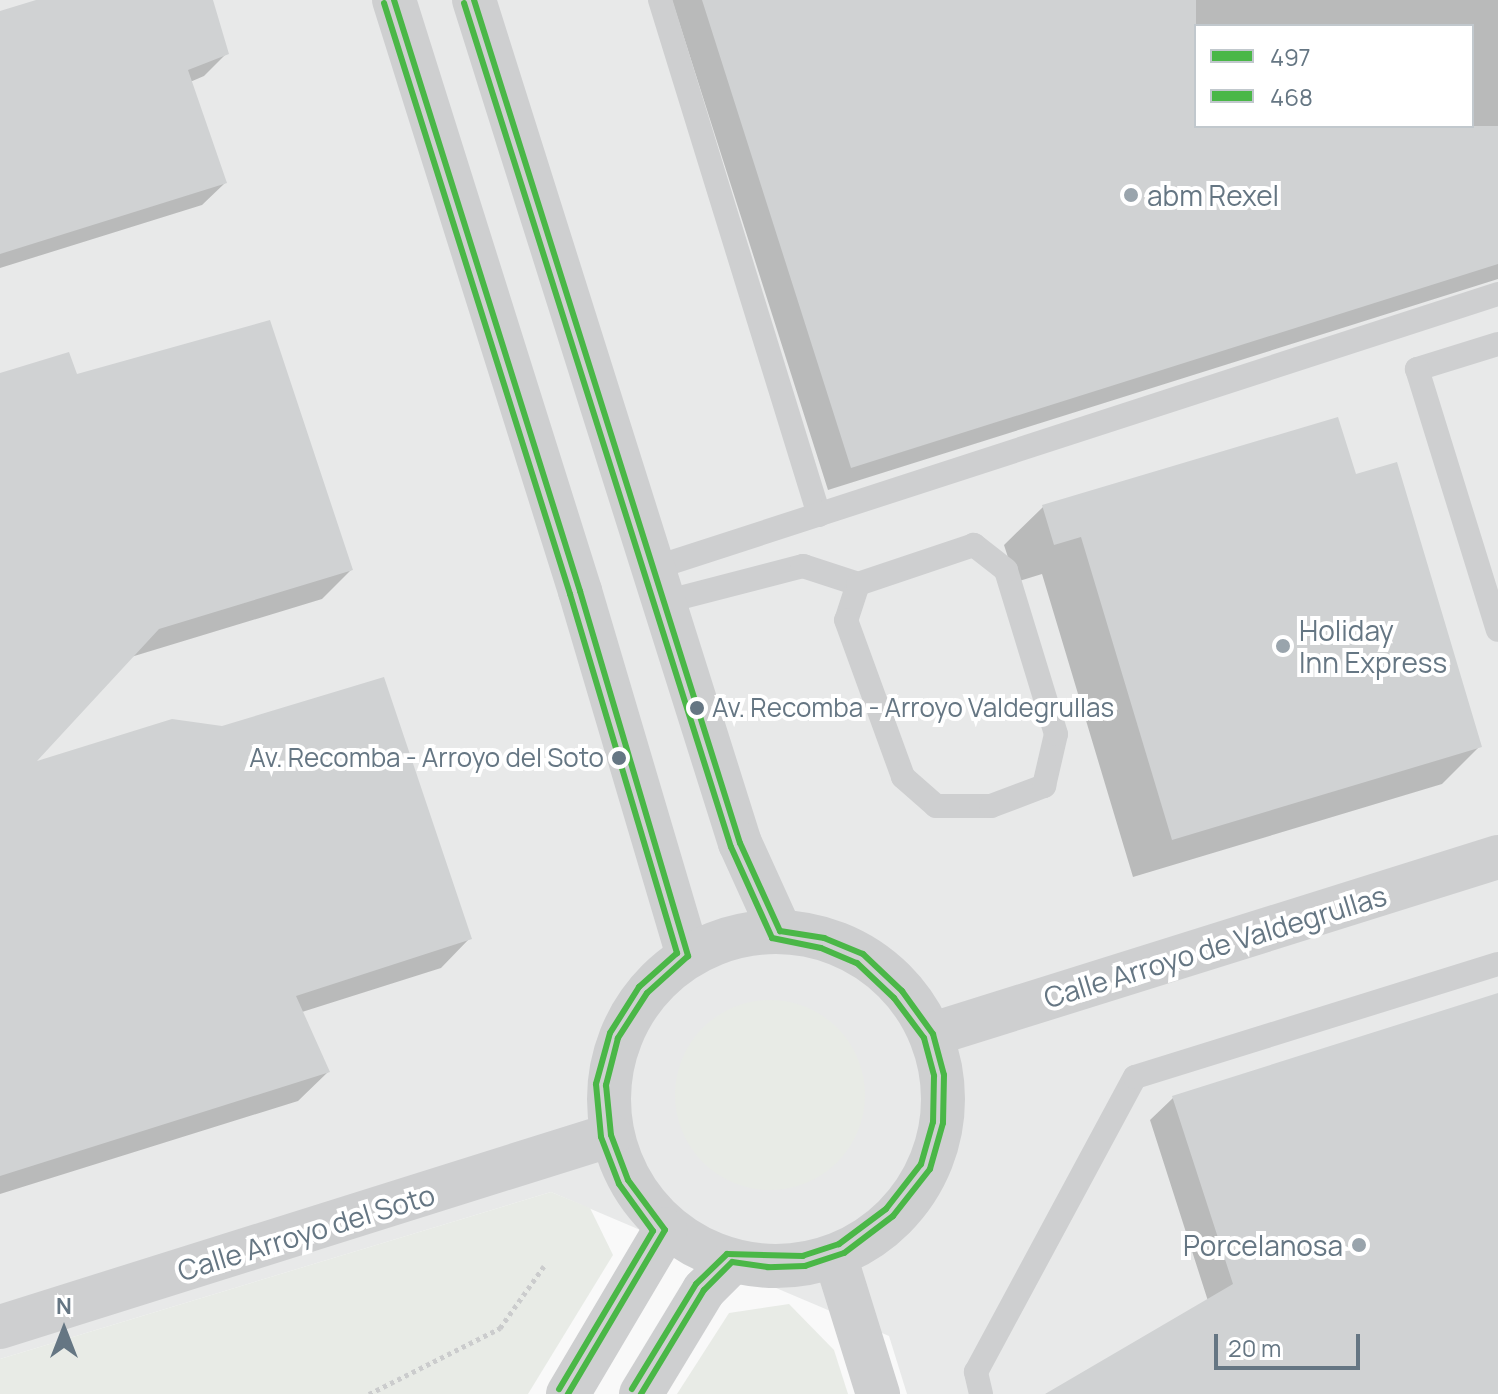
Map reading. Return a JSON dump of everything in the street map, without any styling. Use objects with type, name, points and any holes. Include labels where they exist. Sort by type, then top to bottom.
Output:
[{"type":"street","points":[[394,0],[599,652],[688,956]]},
{"type":"street","points":[[474,0],[740,843],[780,931]]},
{"type":"street","name":"Calle Arroyo de Valdegrullas","points":[[933,1034],[1498,857]]},
{"type":"street","points":[[780,931],[824,938],[863,954],[902,991],[933,1034],[944,1075],[943,1123],[930,1169],[893,1216],[835,1256],[805,1266],[768,1267],[732,1262],[665,1230],[628,1180],[611,1135],[606,1085],[618,1038],[647,993],[688,956],[722,940],[780,931]]},
{"type":"street","name":"Calle Arroyo del Soto","points":[[0,1327],[611,1135]]},
{"type":"street","points":[[568,1394],[665,1230]]},
{"type":"street","points":[[835,1256],[878,1394]]},
{"type":"street","points":[[641,1394],[704,1290],[732,1262]]},
{"type":"lane","points":[[660,0],[819,515]]},
{"type":"lane","points":[[659,585],[819,515],[1498,294]]},
{"type":"lane","points":[[1498,344],[1417,369],[1498,630]]},
{"type":"lane","points":[[659,585],[803,566],[858,584],[974,545],[1006,570],[1056,734],[1044,786],[991,806],[936,806],[903,777],[846,620],[858,584]]},
{"type":"lane","points":[[981,1394],[976,1372],[1135,1077],[1498,964]]},
{"type":"path","points":[[369,1394],[500,1328],[544,1266]]},
{"type":"shaded area","points":[[0,0],[1498,0],[1498,1394],[907,1394],[889,1336],[551,1192],[0,1359]]},
{"type":"shaded area","points":[[770,1000],[789,1001],[806,1007],[837,1028],[858,1059],[864,1076],[864,1114],[858,1131],[837,1162],[806,1183],[789,1189],[770,1190],[751,1189],[734,1183],[703,1162],[682,1131],[676,1114],[675,1095],[676,1076],[682,1059],[703,1028],[734,1007],[751,1001]]},
{"type":"shaded area","points":[[551,1192],[590,1208],[613,1255],[528,1394],[0,1394],[0,1359]]},
{"type":"shaded area","points":[[789,1304],[834,1350],[848,1394],[677,1394],[729,1313]]},
{"type":"building","points":[[36,0],[213,0],[229,54],[188,70],[227,183],[0,254],[0,11]]},
{"type":"building","name":"abm Rexel","points":[[702,0],[1196,0],[1194,128],[1498,126],[1498,264],[851,468]]},
{"type":"building","points":[[270,320],[353,570],[159,629],[37,761],[172,719],[222,726],[384,677],[472,939],[296,996],[330,1072],[0,1176],[0,373],[69,352],[77,374]]},
{"type":"building","name":"Holiday Inn Express","points":[[1338,417],[1356,474],[1397,462],[1482,747],[1172,840],[1081,537],[1054,545],[1042,505]]},
{"type":"building","name":"Porcelanosa","points":[[1498,993],[1498,1394],[1045,1394],[1233,1284],[1172,1096]]},
{"type":"transit line","name":"497","points":[[394,0],[580,591],[688,956],[647,993],[618,1038],[606,1085],[611,1135],[628,1180],[665,1230],[568,1394]]},
{"type":"transit line","name":"497","points":[[474,0],[740,843],[780,931],[824,938],[863,954],[902,991],[933,1034],[944,1075],[943,1123],[930,1169],[893,1216],[844,1253],[805,1266],[768,1267],[732,1262],[704,1290],[641,1394]]},
{"type":"transit line","name":"468","points":[[384,3],[570,594],[677,953],[639,987],[610,1033],[596,1084],[601,1137],[619,1184],[653,1231],[559,1389]]},
{"type":"transit line","name":"468","points":[[464,3],[731,847],[772,938],[821,948],[857,963],[894,998],[924,1038],[934,1076],[933,1122],[921,1164],[886,1209],[839,1244],[803,1256],[727,1254],[696,1284],[632,1389]]},
{"type":"place","name":"abm Rexel","points":[[1131,195]]},
{"type":"place","name":"Holiday Inn Express","points":[[1283,646]]},
{"type":"place","name":"Av. Recomba - Arroyo Valdegrullas","points":[[697,708]]},
{"type":"place","name":"Av. Recomba - Arroyo del Soto","points":[[619,758]]},
{"type":"place","name":"Porcelanosa","points":[[1359,1245]]}]
